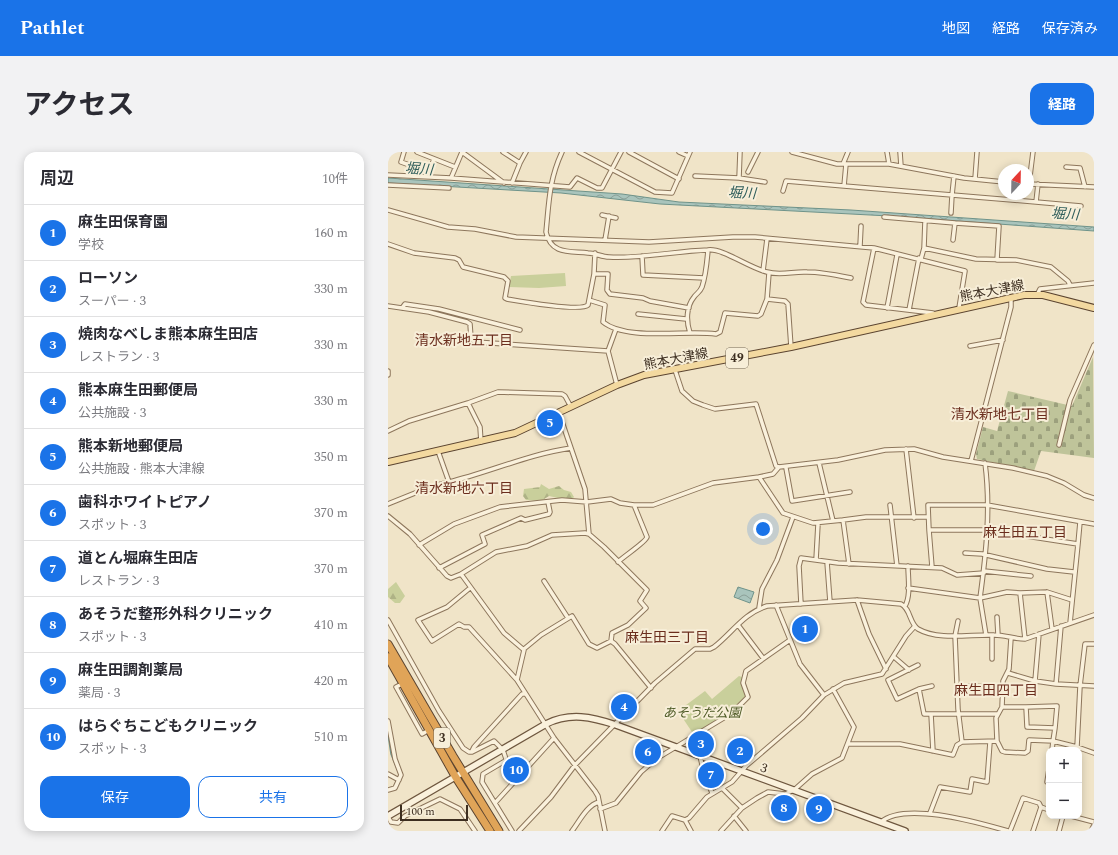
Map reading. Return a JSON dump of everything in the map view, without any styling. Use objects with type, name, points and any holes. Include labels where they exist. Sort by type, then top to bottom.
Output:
[{"type":"highway","name":"3","points":[[388,644],[499,831]]},
{"type":"highway","name":"3","points":[[388,657],[455,776],[490,831]]},
{"type":"main road","name":"熊本大津線","points":[[388,462],[481,442],[515,433],[559,414],[617,385],[644,375],[791,347],[960,308],[1011,298],[1037,295],[1094,308]]},
{"type":"street","points":[[404,152],[401,162],[429,172],[434,159]]},
{"type":"street","points":[[417,152],[455,167]]},
{"type":"street","points":[[451,178],[462,152],[504,183]]},
{"type":"street","points":[[503,152],[520,163]]},
{"type":"street","points":[[512,183],[526,152]]},
{"type":"street","points":[[562,152],[553,171],[550,186],[547,238],[554,247],[564,252],[595,253],[608,257],[642,256],[714,249],[753,268],[769,273],[789,274],[805,272],[850,278]]},
{"type":"street","points":[[579,152],[655,192],[672,193],[690,152]]},
{"type":"street","points":[[388,175],[570,187],[576,178],[597,188],[602,188],[621,152]]},
{"type":"street","points":[[629,152],[679,178]]},
{"type":"street","points":[[679,152],[688,156]]},
{"type":"street","points":[[739,178],[740,152]]},
{"type":"street","points":[[748,172],[758,152]]},
{"type":"street","points":[[794,152],[823,162],[845,164],[889,164],[954,176],[998,181]]},
{"type":"street","points":[[844,186],[845,164],[848,152]]},
{"type":"street","points":[[887,152],[889,164]]},
{"type":"street","points":[[900,152],[901,166]]},
{"type":"street","points":[[975,179],[977,152]]},
{"type":"street","points":[[1032,164],[1033,152]]},
{"type":"street","points":[[1066,167],[1080,168],[1085,187]]},
{"type":"street","points":[[695,176],[739,178],[765,182]]},
{"type":"street","points":[[951,213],[954,176]]},
{"type":"street","points":[[783,191],[786,182],[1081,206]]},
{"type":"street","points":[[1034,184],[1094,187]]},
{"type":"street","points":[[1036,202],[1038,184]]},
{"type":"street","points":[[388,185],[449,188]]},
{"type":"street","points":[[388,210],[448,227],[475,229],[509,236],[649,242],[733,236],[874,248],[965,271],[960,308]]},
{"type":"street","points":[[602,215],[616,218]]},
{"type":"street","points":[[605,240],[609,216]]},
{"type":"street","points":[[884,217],[999,226],[997,260]]},
{"type":"street","points":[[909,310],[920,259],[924,248],[925,221]]},
{"type":"street","points":[[953,240],[955,223]]},
{"type":"street","points":[[860,246],[861,226]]},
{"type":"street","points":[[763,271],[767,239]]},
{"type":"street","points":[[388,244],[414,253],[455,258],[459,260],[463,267],[506,278],[508,281],[505,298],[552,307],[583,308],[588,305],[594,274],[595,253]]},
{"type":"street","points":[[874,248],[863,302],[866,305],[936,314]]},
{"type":"street","points":[[924,248],[976,259],[1016,260],[1052,267],[1068,281],[1070,285]]},
{"type":"street","points":[[690,333],[686,318],[695,296],[702,288],[708,250]]},
{"type":"street","points":[[887,308],[897,255]]},
{"type":"street","points":[[642,256],[643,275],[704,278]]},
{"type":"street","points":[[589,300],[605,305],[603,322],[616,329],[652,333],[718,334],[725,313],[760,316],[767,299],[769,273]]},
{"type":"street","points":[[594,274],[608,274],[607,290],[610,294],[643,298],[650,301],[689,308]]},
{"type":"street","points":[[1037,295],[1040,289],[1094,283]]},
{"type":"street","points":[[971,461],[1003,340],[1011,307],[1011,298]]},
{"type":"street","points":[[767,299],[785,301],[788,304],[791,347]]},
{"type":"street","points":[[402,308],[405,304],[434,308],[520,330]]},
{"type":"street","points":[[388,306],[466,322],[470,324],[471,338],[475,342],[608,351]]},
{"type":"street","points":[[638,314],[686,318]]},
{"type":"street","points":[[616,329],[608,351],[612,373],[617,385]]},
{"type":"street","points":[[970,346],[1003,340]]},
{"type":"street","points":[[1059,445],[1070,399],[1094,345]]},
{"type":"street","points":[[675,370],[682,391],[693,401],[715,409],[756,404],[776,466],[779,467],[786,468],[819,463],[878,451],[906,449],[918,450],[943,458],[1013,468],[1047,476],[1064,483],[1084,495],[1094,498]]},
{"type":"street","points":[[388,431],[409,421],[468,403],[490,394],[505,391],[562,394],[565,396],[571,408]]},
{"type":"street","points":[[468,403],[480,427],[481,442]]},
{"type":"street","points":[[559,414],[585,489],[589,534]]},
{"type":"street","points":[[388,504],[430,487],[483,473],[539,454],[570,448]]},
{"type":"street","points":[[906,449],[914,518]]},
{"type":"street","points":[[438,451],[449,482]]},
{"type":"street","points":[[819,463],[833,521]]},
{"type":"street","points":[[985,464],[987,530],[986,555],[980,598],[986,635]]},
{"type":"street","points":[[419,545],[454,524],[500,507],[548,502],[587,502],[611,499],[620,503],[634,505],[653,505],[713,483],[773,474],[779,467]]},
{"type":"street","points":[[786,468],[792,501],[850,492]]},
{"type":"street","points":[[759,477],[778,508],[783,513],[806,522],[818,524],[866,517],[928,517]]},
{"type":"street","points":[[439,568],[485,544],[482,535],[495,528],[521,518],[525,520],[549,514],[548,502]]},
{"type":"street","points":[[618,562],[647,539],[634,505]]},
{"type":"street","points":[[890,505],[897,566]]},
{"type":"street","points":[[932,568],[928,505],[987,505],[1094,524]]},
{"type":"street","points":[[388,516],[410,534],[439,568],[451,578],[461,574],[496,552],[527,546],[552,535],[576,533],[589,534],[646,589],[646,592],[640,601],[640,604],[646,608],[628,625],[612,633],[611,641],[651,688]]},
{"type":"street","points":[[759,608],[762,589],[777,560],[793,517]]},
{"type":"street","points":[[844,520],[849,564]]},
{"type":"street","points":[[1070,623],[1080,522]]},
{"type":"street","points":[[816,560],[818,524]]},
{"type":"street","points":[[929,530],[987,530],[1078,544]]},
{"type":"street","points":[[965,553],[986,555],[1047,569],[1074,572]]},
{"type":"street","points":[[801,604],[800,559],[849,564],[942,568],[957,575],[984,572],[1031,576]]},
{"type":"street","points":[[827,562],[830,602]]},
{"type":"street","points":[[908,566],[908,588],[905,606],[915,626],[926,631],[956,636],[998,635],[1025,639],[1094,615]]},
{"type":"street","points":[[461,574],[504,633],[524,649]]},
{"type":"street","points":[[544,581],[568,618]]},
{"type":"street","points":[[470,588],[447,607],[418,620],[432,641],[459,624],[464,627],[469,627],[517,680],[524,694],[546,724],[554,738],[595,791],[599,802],[605,831]]},
{"type":"street","points":[[908,588],[980,598],[1010,592],[1047,592],[1072,600]]},
{"type":"street","points":[[1047,592],[1052,629]]},
{"type":"street","points":[[1020,593],[1025,639]]},
{"type":"street","points":[[857,600],[869,634],[886,669]]},
{"type":"street","points":[[519,831],[554,793],[575,765],[651,688],[692,651],[698,648],[707,650],[714,647],[751,612],[759,608],[776,605],[857,600],[905,606]]},
{"type":"street","points":[[776,605],[800,664],[824,694]]},
{"type":"street","points":[[517,680],[519,665],[524,654],[524,649],[534,640],[572,616],[591,646],[597,648],[611,641]]},
{"type":"street","points":[[997,617],[998,635]]},
{"type":"street","points":[[388,620],[439,711],[463,748],[468,752],[472,752],[494,741],[503,750],[506,759],[505,761],[483,774],[481,777],[482,782],[512,831]]},
{"type":"street","points":[[958,621],[956,636],[958,714],[962,742]]},
{"type":"street","points":[[738,625],[763,658]]},
{"type":"street","points":[[685,820],[693,815],[712,793],[732,782],[742,771],[802,718],[824,694],[852,680],[878,676],[886,669],[906,636],[915,626]]},
{"type":"street","points":[[1056,684],[1061,626]]},
{"type":"street","points":[[1035,681],[1039,634]]},
{"type":"street","points":[[992,635],[992,659]]},
{"type":"street","points":[[1011,638],[1008,673],[1002,687],[1002,707],[998,714],[996,723],[997,741],[1002,752],[1025,753],[1028,751],[1029,740],[1053,741],[1074,747]]},
{"type":"street","points":[[600,808],[616,803],[641,772],[656,759],[732,713],[748,697],[743,683],[745,674],[763,658],[790,640]]},
{"type":"street","points":[[1077,747],[1080,686],[1085,644],[1094,644]]},
{"type":"street","points":[[894,657],[909,670]]},
{"type":"street","points":[[918,666],[888,680],[897,699],[919,689],[932,686]]},
{"type":"street","points":[[1008,673],[1035,681],[1056,684],[1094,686]]},
{"type":"street","points":[[958,686],[1002,687]]},
{"type":"street","points":[[721,831],[742,808],[768,792],[785,794],[794,790],[812,774],[842,758],[854,727],[833,689]]},
{"type":"street","points":[[919,689],[924,714],[998,714]]},
{"type":"street","points":[[472,752],[474,747],[522,694],[524,694]]},
{"type":"street","points":[[1002,707],[1057,706],[1052,747]]},
{"type":"street","points":[[1026,707],[1027,727],[1055,728]]},
{"type":"street","points":[[931,714],[933,751]]},
{"type":"street","name":"3","points":[[388,817],[463,771],[503,750],[546,724],[564,717],[584,716],[616,725],[794,790],[881,822],[889,828],[906,831]]},
{"type":"street","points":[[388,721],[395,759],[401,772],[395,788],[388,790]]},
{"type":"street","points":[[495,803],[554,738]]},
{"type":"street","points":[[848,744],[900,744],[953,755],[957,745],[962,742],[997,741]]},
{"type":"street","points":[[930,813],[940,787],[970,792],[972,780],[987,782],[990,742]]},
{"type":"street","points":[[1082,749],[1094,752]]},
{"type":"street","points":[[700,756],[712,793]]},
{"type":"street","points":[[388,774],[399,780]]},
{"type":"street","points":[[722,788],[742,808]]},
{"type":"street","points":[[881,822],[890,816],[930,813],[1009,831],[1023,798],[1039,803],[1041,807],[1046,809]]},
{"type":"street","points":[[388,817],[391,822],[398,824],[405,816],[440,800],[460,809],[475,831]]},
{"type":"street","points":[[572,831],[590,807],[594,803],[599,802]]},
{"type":"street","points":[[1033,831],[1041,807]]},
{"type":"street","points":[[662,831],[672,816],[685,820],[691,831]]},
{"type":"street","points":[[734,816],[746,831]]},
{"type":"street","points":[[1059,831],[1063,819]]},
{"type":"street","points":[[1081,819],[1094,823],[1091,831]]},
{"type":"green space","points":[[565,273],[566,286],[539,288],[509,287],[511,276]]},
{"type":"green space","points":[[1093,357],[1094,458],[1041,451],[1034,471],[977,459],[976,454],[983,427],[997,431],[1008,391],[1072,406]]},
{"type":"green space","points":[[541,484],[549,489],[559,486],[564,490],[571,492],[574,497],[572,499],[549,496],[541,501],[526,500],[523,496],[524,489],[540,487]]},
{"type":"green space","points":[[396,582],[405,596],[400,603],[395,603],[388,597],[388,589]]},
{"type":"green space","name":"あそうだ公園","points":[[739,676],[742,677],[742,685],[746,696],[729,712],[713,724],[706,728],[692,732],[684,720],[682,708],[705,691],[712,699]]},
{"type":"water","points":[[388,178],[622,194],[679,202],[851,210],[1094,227],[1094,231],[889,216],[660,204],[561,193],[388,183]]},
{"type":"water","points":[[738,587],[754,592],[750,603],[734,597]]},
{"type":"waterway","points":[[388,734],[391,754],[398,771]]},
{"type":"place","name":"熊本新地郵便局","points":[[550,423]]},
{"type":"place","name":"麻生田保育園","points":[[805,629]]},
{"type":"place","name":"熊本麻生田郵便局","points":[[624,707]]},
{"type":"place","name":"焼肉なべしま熊本麻生田店","points":[[701,744]]},
{"type":"place","name":"ローソン","points":[[740,751]]},
{"type":"place","name":"歯科ホワイトピアノ","points":[[648,752]]},
{"type":"place","name":"はらぐちこどもクリニック","points":[[516,770]]},
{"type":"place","name":"道とん堀麻生田店","points":[[711,775]]},
{"type":"place","name":"あそうだ整形外科クリニック","points":[[784,808]]},
{"type":"place","name":"麻生田調剤薬局","points":[[819,809]]},
{"type":"district","name":"清水新地五丁目","points":[[464,340]]},
{"type":"district","name":"清水新地七丁目","points":[[1000,414]]},
{"type":"district","name":"清水新地六丁目","points":[[464,488]]},
{"type":"district","name":"麻生田五丁目","points":[[1025,532]]},
{"type":"district","name":"麻生田三丁目","points":[[667,637]]},
{"type":"district","name":"麻生田四丁目","points":[[996,690]]},
{"type":"water label","name":"堀川","points":[[419,169]]},
{"type":"water label","name":"堀川","points":[[742,193]]},
{"type":"water label","name":"堀川","points":[[1065,214]]}]
